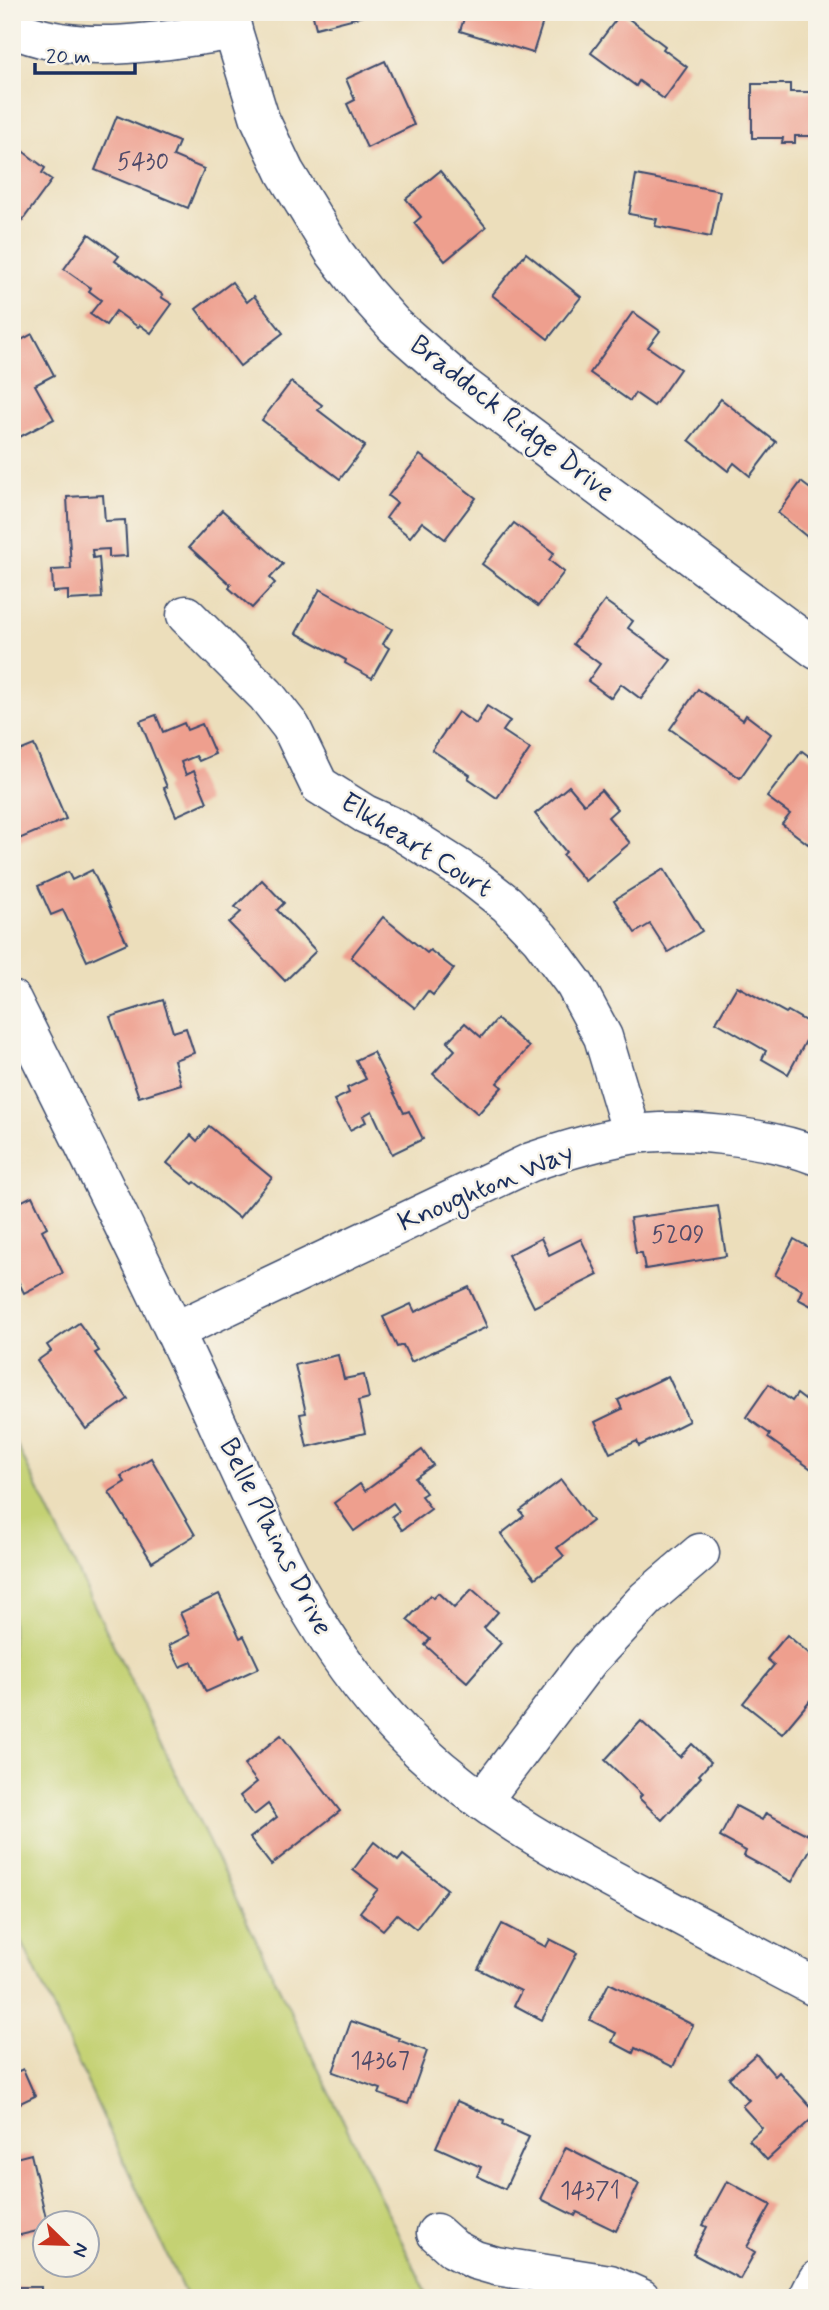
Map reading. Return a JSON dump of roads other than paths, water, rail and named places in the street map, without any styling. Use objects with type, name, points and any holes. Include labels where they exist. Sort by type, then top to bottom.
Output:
[{"type":"street","points":[[12,28],[46,40],[92,46],[127,45],[231,22]]},
{"type":"street","name":"Braddock Ridge Drive","points":[[231,22],[260,119],[285,172],[334,252],[395,326],[462,386],[817,650]]},
{"type":"street","name":"Elkheart Court","points":[[186,615],[266,695],[291,727],[319,785],[365,814],[394,827],[470,875],[507,904],[540,938],[575,985],[603,1037],[632,1134]]},
{"type":"street","name":"Belle Plains Drive","points":[[12,1000],[174,1331],[288,1573],[330,1645],[365,1692],[401,1732],[443,1771],[482,1801],[570,1858],[817,1989]]},
{"type":"street","name":"Knoughton Way","points":[[174,1331],[531,1162],[564,1150],[632,1134],[673,1132],[740,1137],[774,1143],[817,1156]]},
{"type":"street","points":[[482,1801],[589,1660],[646,1599],[700,1553]]},
{"type":"street","points":[[436,2233],[454,2249],[475,2260],[496,2266],[610,2284],[640,2298]]},
{"type":"street","points":[[808,2298],[817,2280]]}]
